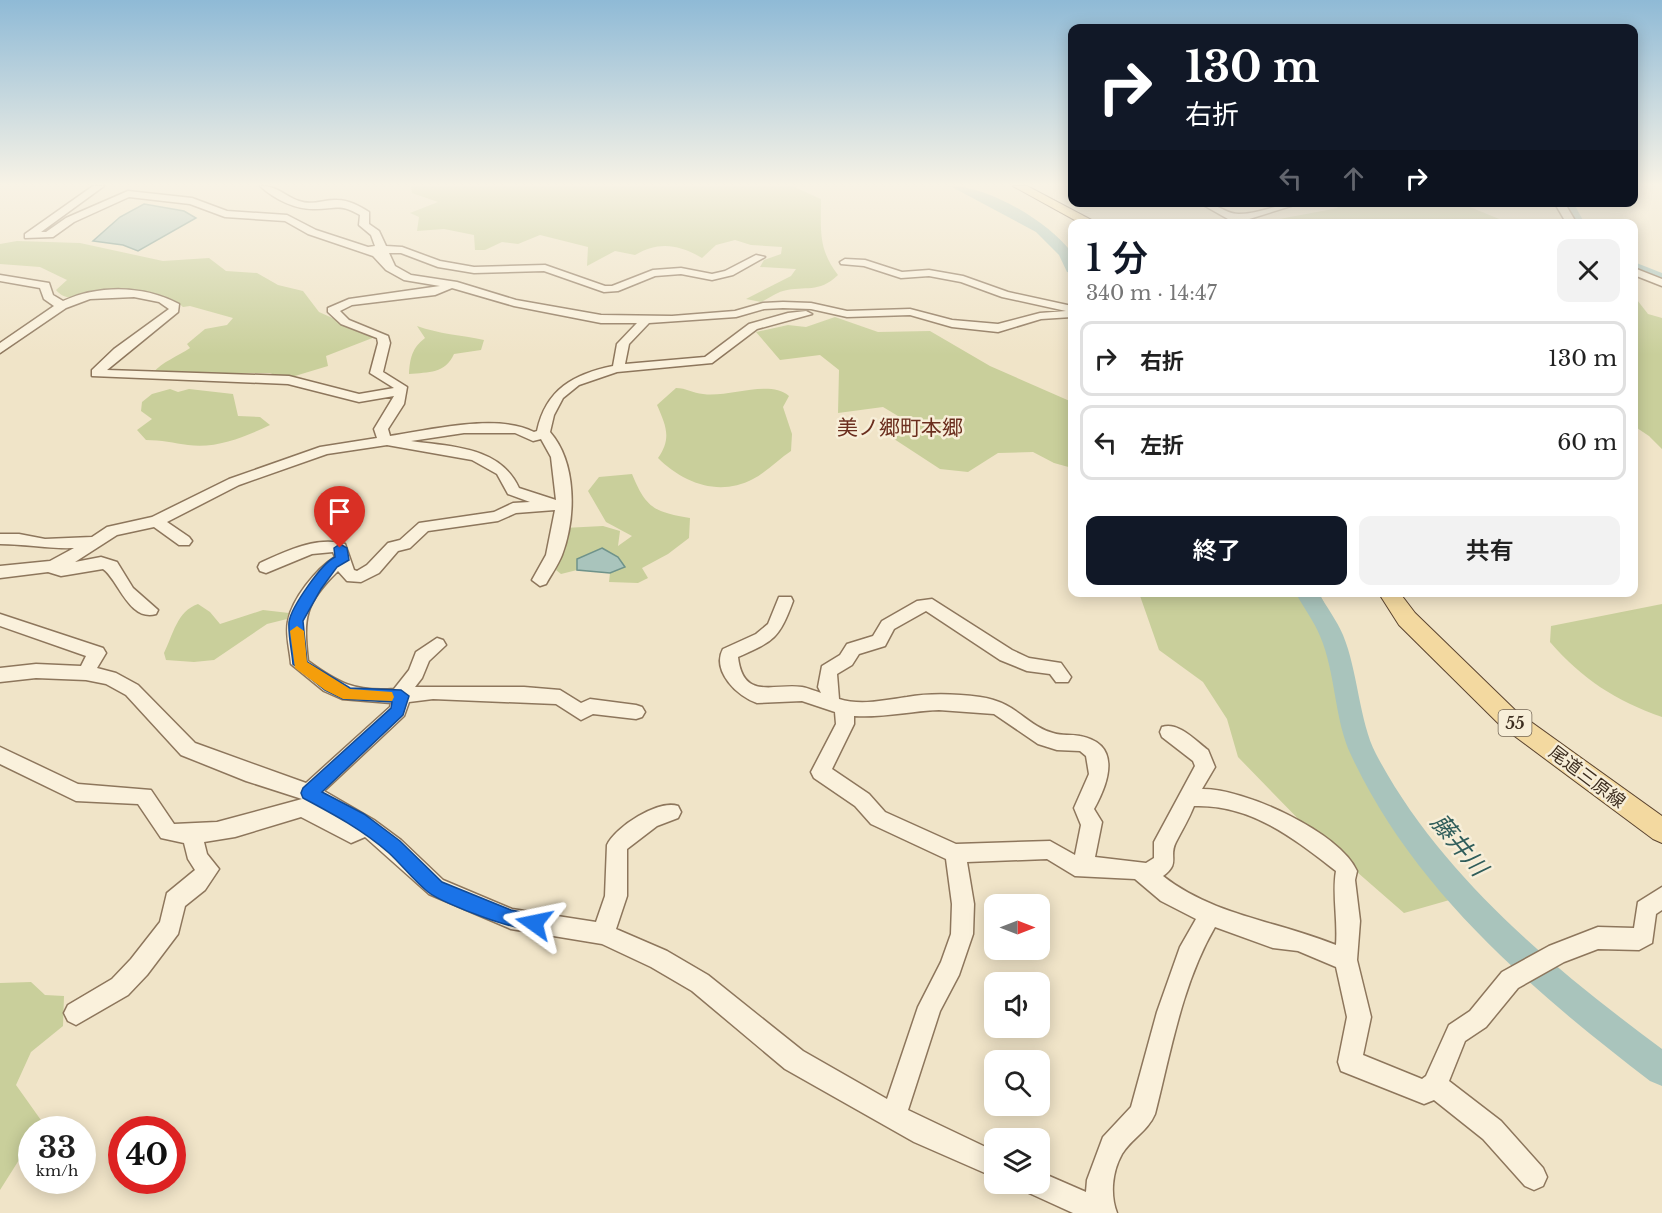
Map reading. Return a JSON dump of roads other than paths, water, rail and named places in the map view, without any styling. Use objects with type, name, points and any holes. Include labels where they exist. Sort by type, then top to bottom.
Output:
[{"type":"main road","name":"尾道三原線","points":[[1392,597],[1407,619],[1509,719],[1662,831]]},
{"type":"street","points":[[344,243],[384,255],[402,250],[438,264],[474,270],[545,268],[604,290],[614,289],[653,273],[681,271],[712,277],[729,273],[760,257]]},
{"type":"street","points":[[379,243],[390,268],[408,278],[450,285],[513,303],[601,319],[645,321],[736,314],[763,306],[811,306],[864,315],[910,312],[952,323],[998,328],[1040,316],[1068,314]]},
{"type":"street","points":[[845,262],[865,263],[901,275],[929,273],[963,279],[1006,295],[1026,297],[1068,308]]},
{"type":"street","points":[[1638,273],[1662,283]]},
{"type":"street","points":[[0,278],[45,285],[48,297],[62,306]]},
{"type":"street","points":[[385,440],[381,429],[399,401],[401,387],[376,373],[384,343],[381,336],[345,322],[332,310],[349,302],[435,292],[450,285]]},
{"type":"street","points":[[0,349],[62,306],[90,295],[121,291],[170,302],[175,306],[174,310],[118,352],[96,373],[254,376],[288,380],[359,398],[401,391]]},
{"type":"street","points":[[543,434],[546,416],[557,398],[591,374],[619,365],[708,360],[717,356],[738,335],[758,325],[824,310]]},
{"type":"street","points":[[619,365],[619,357],[627,335],[645,321]]},
{"type":"street","points":[[591,374],[644,364]]},
{"type":"street","points":[[0,572],[52,566],[65,561],[112,531],[156,521],[234,482],[325,450],[464,429],[518,429],[533,437],[543,434]]},
{"type":"street","points":[[540,580],[554,556],[560,468],[552,440],[543,434]]},
{"type":"street","points":[[385,440],[466,454],[488,462],[502,471],[513,491],[558,505]]},
{"type":"street","points":[[266,567],[310,549],[330,546],[340,548],[347,573],[353,577],[361,576],[373,569],[393,547],[405,544],[424,527],[498,516],[513,508],[558,505]]},
{"type":"street","points":[[156,521],[184,541]]},
{"type":"street","points":[[0,539],[19,539],[45,544],[92,542]]},
{"type":"street","points":[[342,560],[333,564],[315,586],[296,621],[300,664],[330,686],[348,694],[401,696],[433,692],[560,697],[581,713],[590,706],[636,712]]},
{"type":"street","points":[[52,566],[55,570],[66,572],[101,563],[110,566],[120,576],[123,588],[150,610]]},
{"type":"street","points":[[785,601],[776,627],[762,639],[729,654],[731,672],[741,685],[758,696],[802,694],[837,705],[888,709],[933,702],[991,706],[1013,714],[1038,734],[1052,741],[1082,743],[1090,747],[1098,758],[1099,770],[1095,791],[1084,808],[1086,816],[1092,822],[1083,866]]},
{"type":"street","points":[[1062,677],[1055,668],[1027,664],[1006,655],[932,605],[923,605],[888,625],[879,641],[853,649],[846,660],[828,671],[827,687],[845,724],[820,772],[862,800],[878,818],[955,853],[1050,850],[1075,866],[1139,870],[1169,894],[1210,915],[1273,937],[1298,940],[1347,960]]},
{"type":"street","points":[[0,620],[97,653],[86,673]]},
{"type":"street","points":[[309,793],[398,711],[403,688],[416,673],[422,657],[437,645]]},
{"type":"street","points":[[0,675],[36,671],[86,673],[110,678],[132,690],[188,748],[253,775],[309,793],[367,826],[394,847],[436,887],[511,919],[603,934],[659,959],[700,982],[794,1060],[893,1117],[984,1159]]},
{"type":"street","points":[[1145,876],[1164,863],[1164,842],[1173,831],[1193,782],[1205,767],[1201,756],[1169,732]]},
{"type":"street","points":[[1,757],[76,792],[144,796],[168,832],[184,836],[241,826],[302,808],[351,834],[367,826]]},
{"type":"street","points":[[1188,798],[1218,797],[1263,812],[1300,831],[1343,864],[1347,871],[1344,880],[1349,921],[1347,960],[1359,1017],[1350,1062],[1424,1092],[1435,1085],[1457,1033],[1478,1019],[1510,980],[1557,954],[1598,938],[1639,939],[1644,935],[1646,909],[1662,897]]},
{"type":"street","points":[[603,934],[616,896],[617,845],[650,819],[671,812]]},
{"type":"street","points":[[76,1013],[120,987],[139,967],[170,927],[175,900],[198,883],[209,869],[198,859],[192,834]]},
{"type":"street","points":[[893,1117],[930,1007],[951,967],[962,934],[963,904],[955,853]]},
{"type":"street","points":[[1050,1189],[1101,1212],[1100,1180],[1112,1146],[1142,1114],[1169,1012],[1191,948],[1210,915]]},
{"type":"street","points":[[1435,1085],[1492,1130],[1534,1177]]},
{"type":"water","points":[[105,243],[153,243],[138,251],[123,245]]},
{"type":"water","points":[[602,548],[618,557],[625,567],[610,573],[577,570],[577,559]]},
{"type":"waterway","name":"藤井川","points":[[1057,243],[1068,259]]},
{"type":"waterway","points":[[1638,268],[1662,279]]},
{"type":"waterway","name":"藤井川","points":[[1309,597],[1332,636],[1362,752],[1393,810],[1417,842],[1497,932],[1594,1018],[1662,1069]]},
{"type":"district","name":"美ノ郷町本郷","points":[[900,428]]}]
